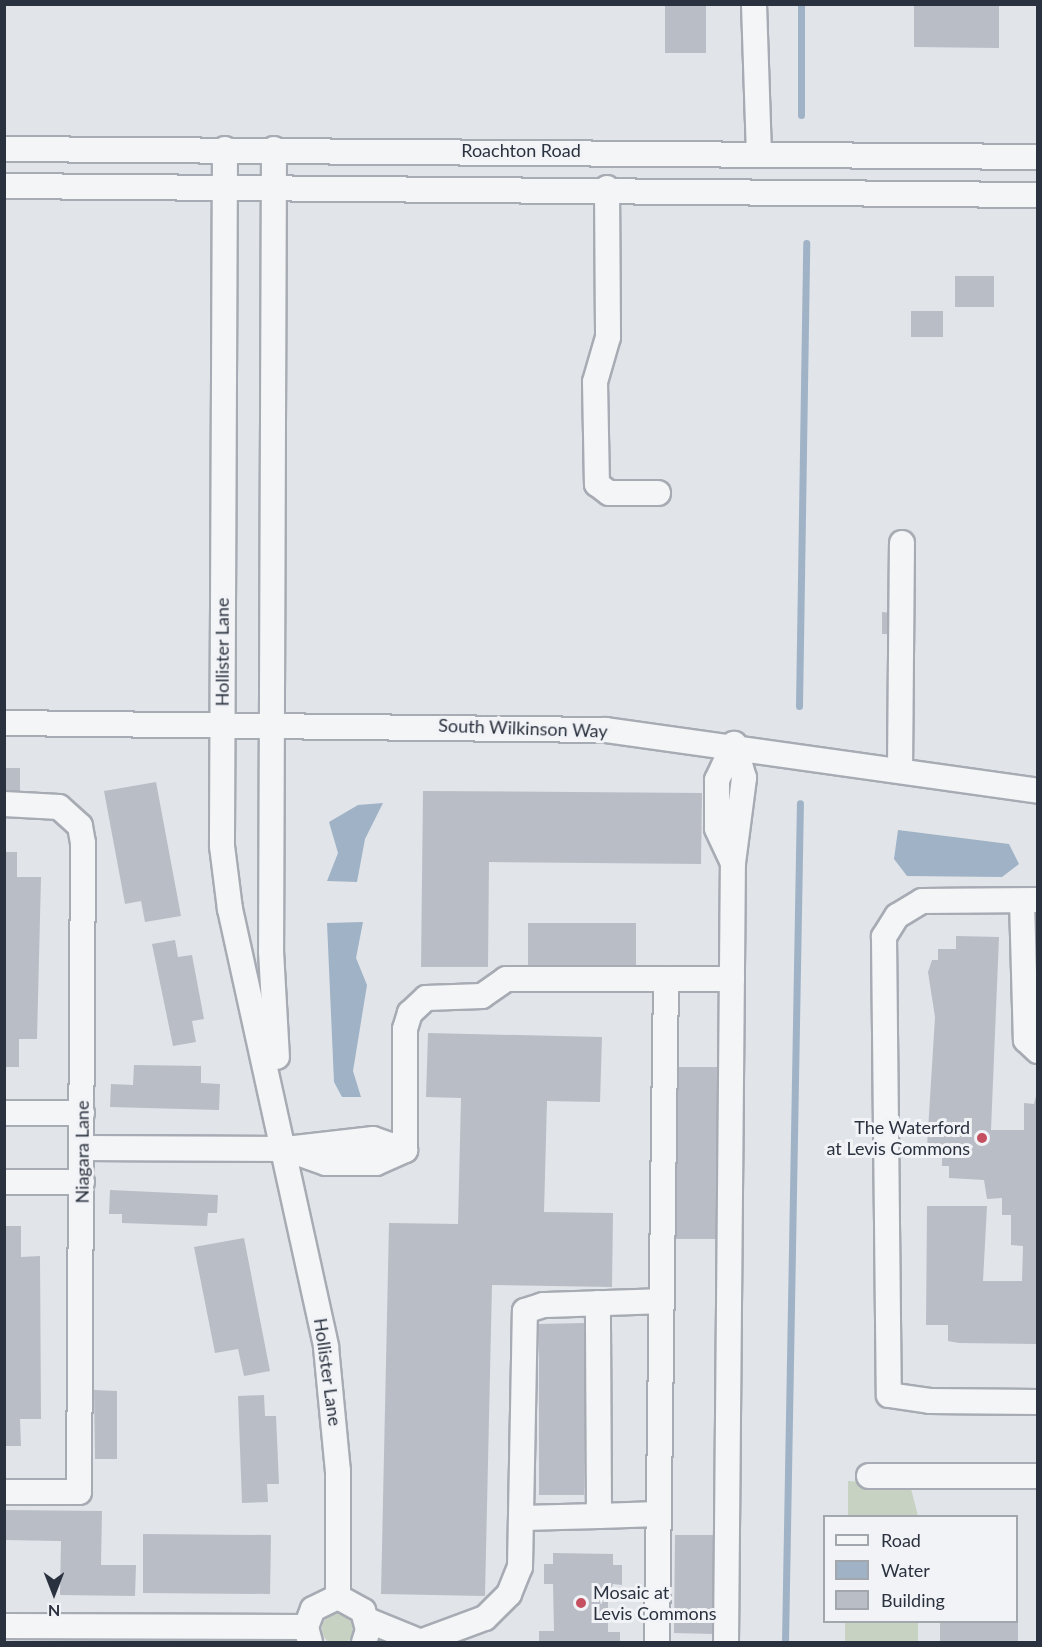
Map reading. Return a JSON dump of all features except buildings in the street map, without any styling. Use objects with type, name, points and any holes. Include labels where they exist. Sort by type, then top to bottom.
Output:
[{"type":"street","points":[[754,4],[759,151]]},
{"type":"street","name":"Hollister Lane","points":[[225,148],[222,724],[225,878],[286,1149],[332,1386],[338,1597]]},
{"type":"street","name":"Roachton Road","points":[[4,149],[759,151],[1038,157]]},
{"type":"street","name":"Hollister Lane","points":[[274,149],[271,951],[286,1149]]},
{"type":"street","points":[[4,186],[607,189],[1038,195]]},
{"type":"street","points":[[607,189],[608,337],[595,382],[597,484],[609,493],[658,493]]},
{"type":"street","points":[[900,770],[902,543]]},
{"type":"street","name":"South Wilkinson Way","points":[[4,723],[557,727],[734,744],[1038,790]]},
{"type":"street","points":[[726,1642],[733,862],[744,778],[734,744]]},
{"type":"street","name":"Niagara Lane","points":[[4,804],[44,804],[72,815],[83,843],[79,1492],[4,1492]]},
{"type":"street","points":[[1038,1051],[1026,1040],[1030,900],[922,901],[897,916],[884,937],[885,1356],[889,1395],[1038,1402]]},
{"type":"street","points":[[657,1642],[666,979]]},
{"type":"street","points":[[82,1148],[286,1149],[373,1139],[405,1150],[405,1029],[410,1013],[426,998],[482,996],[506,980],[732,979]]},
{"type":"street","points":[[4,1113],[82,1113]]},
{"type":"street","points":[[4,1182],[82,1182]]},
{"type":"street","points":[[4,1626],[308,1635],[313,1609],[338,1597],[356,1604],[365,1631],[421,1642],[485,1618],[509,1594],[520,1566],[525,1311],[662,1301]]},
{"type":"street","points":[[598,1304],[598,1516]]},
{"type":"street","points":[[869,1476],[1038,1476]]},
{"type":"street","points":[[522,1518],[659,1514]]},
{"type":"shaded area","points":[[5,1626],[287,1627],[287,1642],[5,1642]]},
{"type":"green space","points":[[848,1481],[910,1485],[918,1515],[848,1515]]},
{"type":"green space","points":[[338,1613],[349,1618],[354,1629],[349,1640],[338,1645],[327,1640],[322,1629],[327,1618]]},
{"type":"green space","points":[[845,1623],[918,1623],[918,1642],[845,1642]]},
{"type":"water","points":[[383,803],[365,839],[357,882],[327,881],[338,853],[329,822],[358,805]]},
{"type":"water","points":[[898,830],[1009,844],[1019,864],[1002,877],[907,876],[894,859]]},
{"type":"water","points":[[363,922],[356,958],[367,985],[353,1071],[361,1097],[342,1097],[334,1082],[327,923]]},
{"type":"waterway","points":[[801,4],[801,115]]},
{"type":"waterway","points":[[799,706],[806,243]]},
{"type":"waterway","points":[[785,1642],[800,803]]},
{"type":"place","name":"The Waterford at Levis Commons","points":[[982,1138]]},
{"type":"place","name":"Mosaic at Levis Commons","points":[[581,1603]]}]
